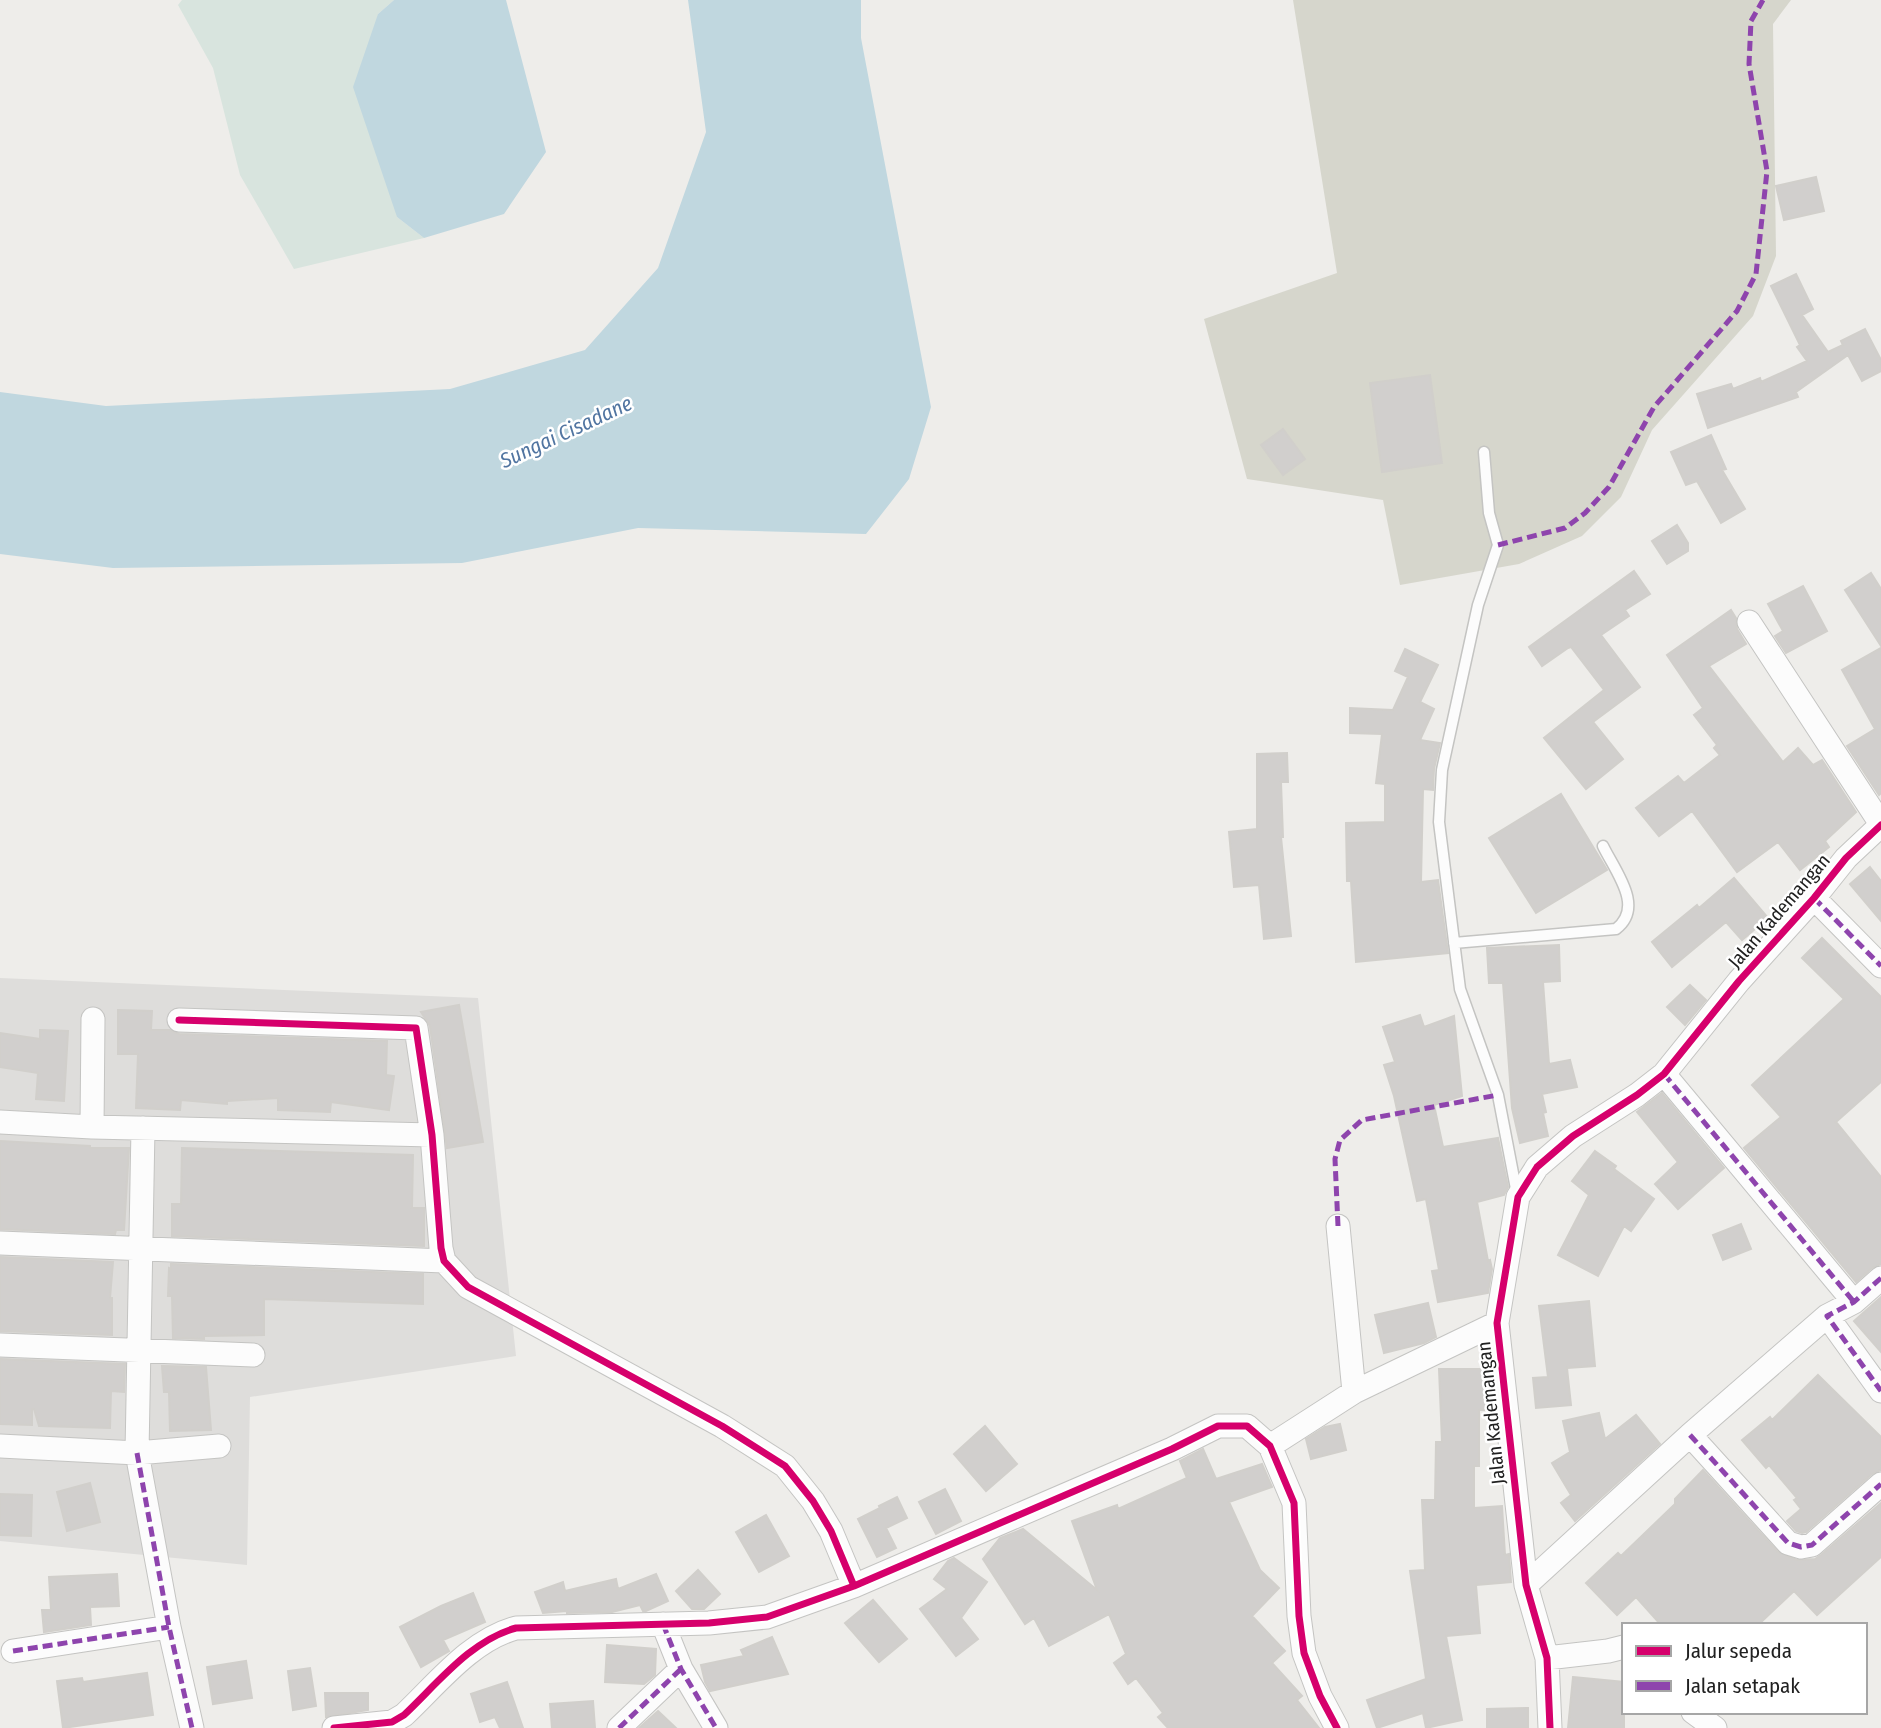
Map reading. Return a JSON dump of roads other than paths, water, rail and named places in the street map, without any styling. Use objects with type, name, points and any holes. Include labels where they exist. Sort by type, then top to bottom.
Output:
[{"type":"street","points":[[1749,622],[1881,825]]},
{"type":"street","name":"Jalan Kademangan","points":[[1550,1728],[1547,1658],[1526,1585],[1497,1323],[1518,1197],[1537,1167],[1573,1136],[1637,1095],[1664,1074],[1739,981],[1814,898],[1846,858],[1881,825]]},
{"type":"street","points":[[1814,898],[1881,966]]},
{"type":"street","points":[[92,1127],[93,1018]]},
{"type":"street","points":[[179,1020],[416,1028],[432,1135],[444,1261],[468,1286],[722,1426],[785,1466],[813,1501],[831,1531],[854,1586]]},
{"type":"street","points":[[1664,1074],[1854,1302]]},
{"type":"street","points":[[0,1122],[92,1127],[432,1135]]},
{"type":"street","points":[[143,1128],[136,1453],[169,1627],[192,1728]]},
{"type":"street","points":[[1338,1226],[1354,1392]]},
{"type":"street","points":[[0,1243],[444,1261]]},
{"type":"street","points":[[1526,1585],[1690,1435],[1827,1316],[1854,1302],[1881,1278]]},
{"type":"street","points":[[1827,1316],[1881,1391]]},
{"type":"street","points":[[1270,1446],[1354,1392],[1497,1323]]},
{"type":"street","points":[[0,1345],[253,1355]]},
{"type":"street","points":[[334,1728],[393,1725],[483,1643],[501,1631],[516,1628],[766,1618],[854,1586],[1172,1449],[1219,1426],[1247,1426],[1270,1446],[1294,1503],[1299,1616],[1304,1653],[1320,1696],[1337,1728]]},
{"type":"street","points":[[1690,1435],[1788,1543],[1801,1547],[1812,1545],[1881,1484]]},
{"type":"street","points":[[0,1446],[136,1453],[219,1446]]},
{"type":"street","points":[[663,1624],[681,1669],[716,1728]]},
{"type":"street","points":[[13,1651],[169,1627]]},
{"type":"street","points":[[1547,1658],[1619,1654]]},
{"type":"street","points":[[619,1728],[681,1669]]},
{"type":"street","points":[[1696,1714],[1715,1728]]},
{"type":"lane","points":[[1483,452],[1489,513],[1498,545],[1478,605],[1442,770],[1439,822],[1460,989],[1498,1095],[1518,1197]]},
{"type":"lane","points":[[1454,943],[1616,929],[1624,923],[1629,914],[1630,903],[1603,846]]},
{"type":"water","points":[[394,0],[506,0],[546,152],[504,214],[424,238],[397,217],[353,87],[378,14]]},
{"type":"water","name":"Sungai Cisadane","points":[[688,0],[861,0],[861,38],[931,407],[909,479],[866,534],[638,528],[462,563],[113,568],[0,554],[0,392],[106,406],[450,389],[585,350],[658,268],[706,132]]}]
